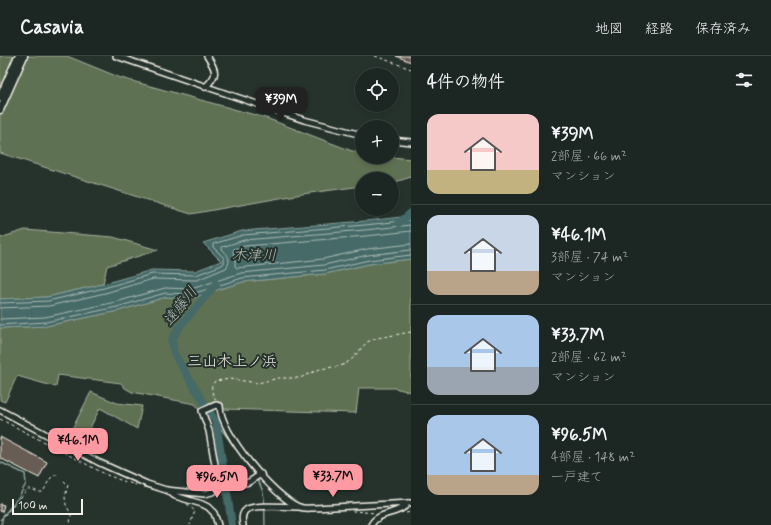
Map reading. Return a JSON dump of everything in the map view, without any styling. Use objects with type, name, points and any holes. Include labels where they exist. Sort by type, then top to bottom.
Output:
[{"type":"main road","points":[[0,97],[18,56]]},
{"type":"main road","points":[[0,110],[24,56]]},
{"type":"street","points":[[116,56],[304,120],[355,133]]},
{"type":"street","points":[[206,87],[214,80],[215,74],[212,64],[207,56]]},
{"type":"street","points":[[399,141],[411,142]]},
{"type":"street","points":[[218,487],[209,431],[202,411],[216,405],[220,406],[224,423],[250,462],[270,486],[285,498],[300,507]]},
{"type":"street","points":[[0,410],[100,463],[147,484],[166,490],[206,494],[212,492],[218,487],[249,482],[261,474]]},
{"type":"street","points":[[166,490],[175,496],[208,506],[214,513],[218,525]]},
{"type":"street","points":[[243,525],[242,516],[247,509],[263,506],[314,508],[410,503]]},
{"type":"street","points":[[371,525],[372,522],[386,514],[406,507],[410,503]]},
{"type":"path","points":[[375,56],[411,69]]},
{"type":"path","points":[[220,406],[211,391],[212,385],[215,381],[230,379],[258,382],[278,378],[300,378],[320,369],[345,364],[352,359],[367,342],[377,338],[411,332]]},
{"type":"path","points":[[0,520],[27,489],[31,488],[43,492],[52,476],[55,474],[68,485],[65,497],[66,505],[70,514],[70,525]]},
{"type":"path","points":[[185,503],[195,511],[190,525]]},
{"type":"green space","points":[[0,56],[67,56],[121,78],[266,118],[355,151],[355,164],[399,164],[399,158],[411,159],[411,177],[399,181],[399,172],[355,172],[355,187],[302,194],[191,214],[0,153]]},
{"type":"green space","points":[[25,230],[113,237],[158,250],[107,266],[103,284],[47,297],[0,299],[0,238]]},
{"type":"green space","points":[[411,259],[411,392],[394,388],[359,388],[356,413],[223,409],[222,405],[214,402],[200,410],[195,404],[132,392],[125,388],[121,383],[58,375],[56,387],[17,376],[5,402],[0,400],[0,328],[46,326],[118,311],[166,297],[192,298],[242,282],[325,274],[369,264]]},
{"type":"green space","points":[[91,392],[117,403],[142,406],[137,429],[100,408],[83,442],[69,435]]},
{"type":"water","name":"木津川","points":[[411,216],[411,259],[369,264],[325,274],[242,282],[192,298],[166,297],[118,311],[46,326],[0,328],[0,299],[47,297],[103,284],[152,270],[195,271],[221,261],[203,243],[242,231]]},
{"type":"building","points":[[396,56],[411,56],[411,62]]},
{"type":"building","points":[[0,437],[47,462],[39,478],[0,458]]},
{"type":"building","points":[[0,504],[4,505],[2,512],[0,511]]},
{"type":"waterway","points":[[399,223],[411,213]]},
{"type":"waterway","name":"遠藤川","points":[[216,284],[180,326],[172,340],[174,354],[216,422],[232,525]]},
{"type":"waterway","points":[[216,422],[255,475]]},
{"type":"waterway","points":[[0,462],[25,474]]},
{"type":"waterway","points":[[1,525],[3,516],[18,498],[26,484],[25,474]]},
{"type":"waterway","points":[[257,479],[264,496],[265,525]]},
{"type":"district","name":"三山木上ノ浜","points":[[232,361]]}]
